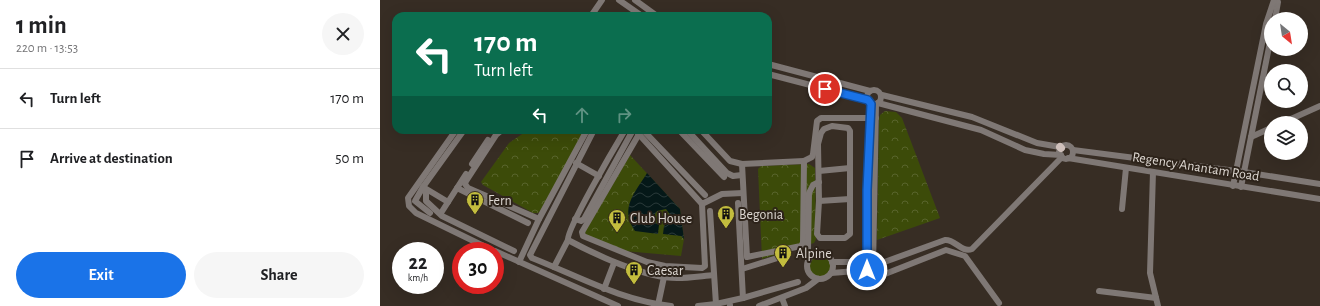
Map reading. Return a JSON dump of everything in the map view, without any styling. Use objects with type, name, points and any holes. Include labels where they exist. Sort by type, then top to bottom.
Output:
[{"type":"street","points":[[594,12],[602,0]]},
{"type":"street","points":[[619,0],[636,12]]},
{"type":"street","points":[[635,0],[652,12]]},
{"type":"street","points":[[1275,0],[1278,2],[1276,12]]},
{"type":"street","points":[[1272,12],[1275,0]]},
{"type":"street","points":[[1233,186],[1264,46]]},
{"type":"street","points":[[1241,187],[1267,56]]},
{"type":"street","points":[[772,65],[870,91],[877,90],[882,95],[972,117],[1072,156],[1073,150]]},
{"type":"street","points":[[772,75],[873,103],[981,130],[1025,150],[1044,154],[1062,153]]},
{"type":"street","points":[[870,91],[867,96],[873,103],[874,191],[873,262],[870,270]]},
{"type":"street","points":[[873,103],[881,100],[882,95]]},
{"type":"street","points":[[1298,116],[1320,106]]},
{"type":"street","points":[[705,134],[730,161],[742,164],[804,161],[812,157],[813,154],[816,124],[818,119],[873,118]]},
{"type":"street","points":[[870,270],[873,262],[867,190],[873,118]]},
{"type":"street","points":[[832,126],[848,128],[850,131],[850,234],[845,238],[817,237],[819,171],[820,137],[824,129],[832,126]]},
{"type":"street","points":[[1251,136],[1264,131]]},
{"type":"street","points":[[429,214],[411,209],[408,203],[408,198],[453,134]]},
{"type":"street","points":[[461,134],[423,187],[415,201],[429,214],[479,242]]},
{"type":"street","points":[[441,213],[480,151],[493,134]]},
{"type":"street","points":[[497,134],[466,181],[466,184],[468,188],[539,219]]},
{"type":"street","points":[[519,262],[539,219],[585,134]]},
{"type":"street","points":[[592,134],[530,253],[532,258],[604,289],[658,305],[672,306]]},
{"type":"street","points":[[554,267],[568,240],[567,235],[575,219],[623,134]]},
{"type":"street","points":[[575,219],[581,221],[584,219],[635,134]]},
{"type":"street","points":[[635,134],[582,232],[583,236],[647,262],[665,266],[702,268],[705,266],[702,204],[640,134]]},
{"type":"street","points":[[640,134],[705,195]]},
{"type":"street","points":[[683,134],[724,177]]},
{"type":"street","points":[[691,134],[727,173],[733,176],[742,175]]},
{"type":"street","name":"Regency Anantam Road","points":[[1320,184],[1244,172],[1073,150],[1068,146],[1062,153],[1126,168],[1320,199]]},
{"type":"street","points":[[966,256],[969,250],[975,246],[1062,153]]},
{"type":"street","points":[[802,245],[804,161]]},
{"type":"street","points":[[576,163],[599,176]]},
{"type":"street","points":[[742,164],[747,257],[802,245]]},
{"type":"street","points":[[819,171],[850,168]]},
{"type":"street","points":[[1122,209],[1126,168]]},
{"type":"street","points":[[1153,172],[1150,274],[1158,306]]},
{"type":"street","points":[[808,250],[809,193],[813,185],[819,182]]},
{"type":"street","points":[[423,187],[448,202]]},
{"type":"street","points":[[423,187],[426,193],[426,201],[441,213],[442,216],[514,251]]},
{"type":"street","points":[[457,188],[528,223]]},
{"type":"street","points":[[867,190],[874,191]]},
{"type":"street","points":[[702,204],[722,194],[743,193]]},
{"type":"street","points":[[819,201],[850,200]]},
{"type":"street","points":[[738,203],[743,298]]},
{"type":"street","points":[[710,212],[716,304]]},
{"type":"street","points":[[568,240],[614,263],[664,277],[677,278],[714,275]]},
{"type":"street","points":[[832,262],[873,262],[944,240],[952,241],[962,249],[969,250]]},
{"type":"street","points":[[802,245],[814,255]]},
{"type":"street","points":[[885,274],[946,250],[966,256],[999,302]]},
{"type":"street","points":[[825,254],[832,262],[831,272],[826,278],[818,279],[812,277],[807,270],[808,261],[814,255],[825,254]]},
{"type":"street","points":[[504,255],[618,306]]},
{"type":"street","points":[[742,269],[787,255]]},
{"type":"street","points":[[604,289],[614,263]]},
{"type":"street","points":[[831,272],[870,270]]},
{"type":"street","points":[[658,305],[664,277]]},
{"type":"street","points":[[759,306],[806,288],[818,279]]},
{"type":"street","points":[[698,306],[743,298],[798,282]]},
{"type":"street","points":[[1099,291],[1156,298]]},
{"type":"street","points":[[782,298],[785,306]]},
{"type":"green space","points":[[885,111],[896,112],[902,118],[940,218],[877,240],[879,120],[880,115]]},
{"type":"green space","points":[[522,134],[583,134],[542,209],[538,213],[533,213],[483,185],[481,182],[509,143]]},
{"type":"green space","points":[[630,155],[680,209],[684,239],[681,256],[624,251],[586,235],[585,232]]},
{"type":"green space","points":[[809,164],[815,168],[816,239],[814,243],[762,259],[758,169],[761,166]]},
{"type":"green space","points":[[819,254],[827,258],[831,266],[827,274],[819,278],[811,274],[807,266],[811,258]]},
{"type":"water","points":[[647,173],[680,209],[684,239],[681,236],[663,234],[664,226],[671,220],[671,216],[666,209],[657,211],[655,214],[656,223],[659,225],[658,234],[635,231],[630,223],[628,215],[630,201]]},
{"type":"place","name":"Fern","points":[[475,215]]},
{"type":"place","name":"Begonia","points":[[726,229]]},
{"type":"place","name":"Club House","points":[[617,233]]},
{"type":"place","name":"Alpine","points":[[783,268]]},
{"type":"place","name":"Caesar","points":[[634,285]]},
{"type":"route","points":[[825,89],[868,100],[871,104],[867,190],[867,270]]}]
